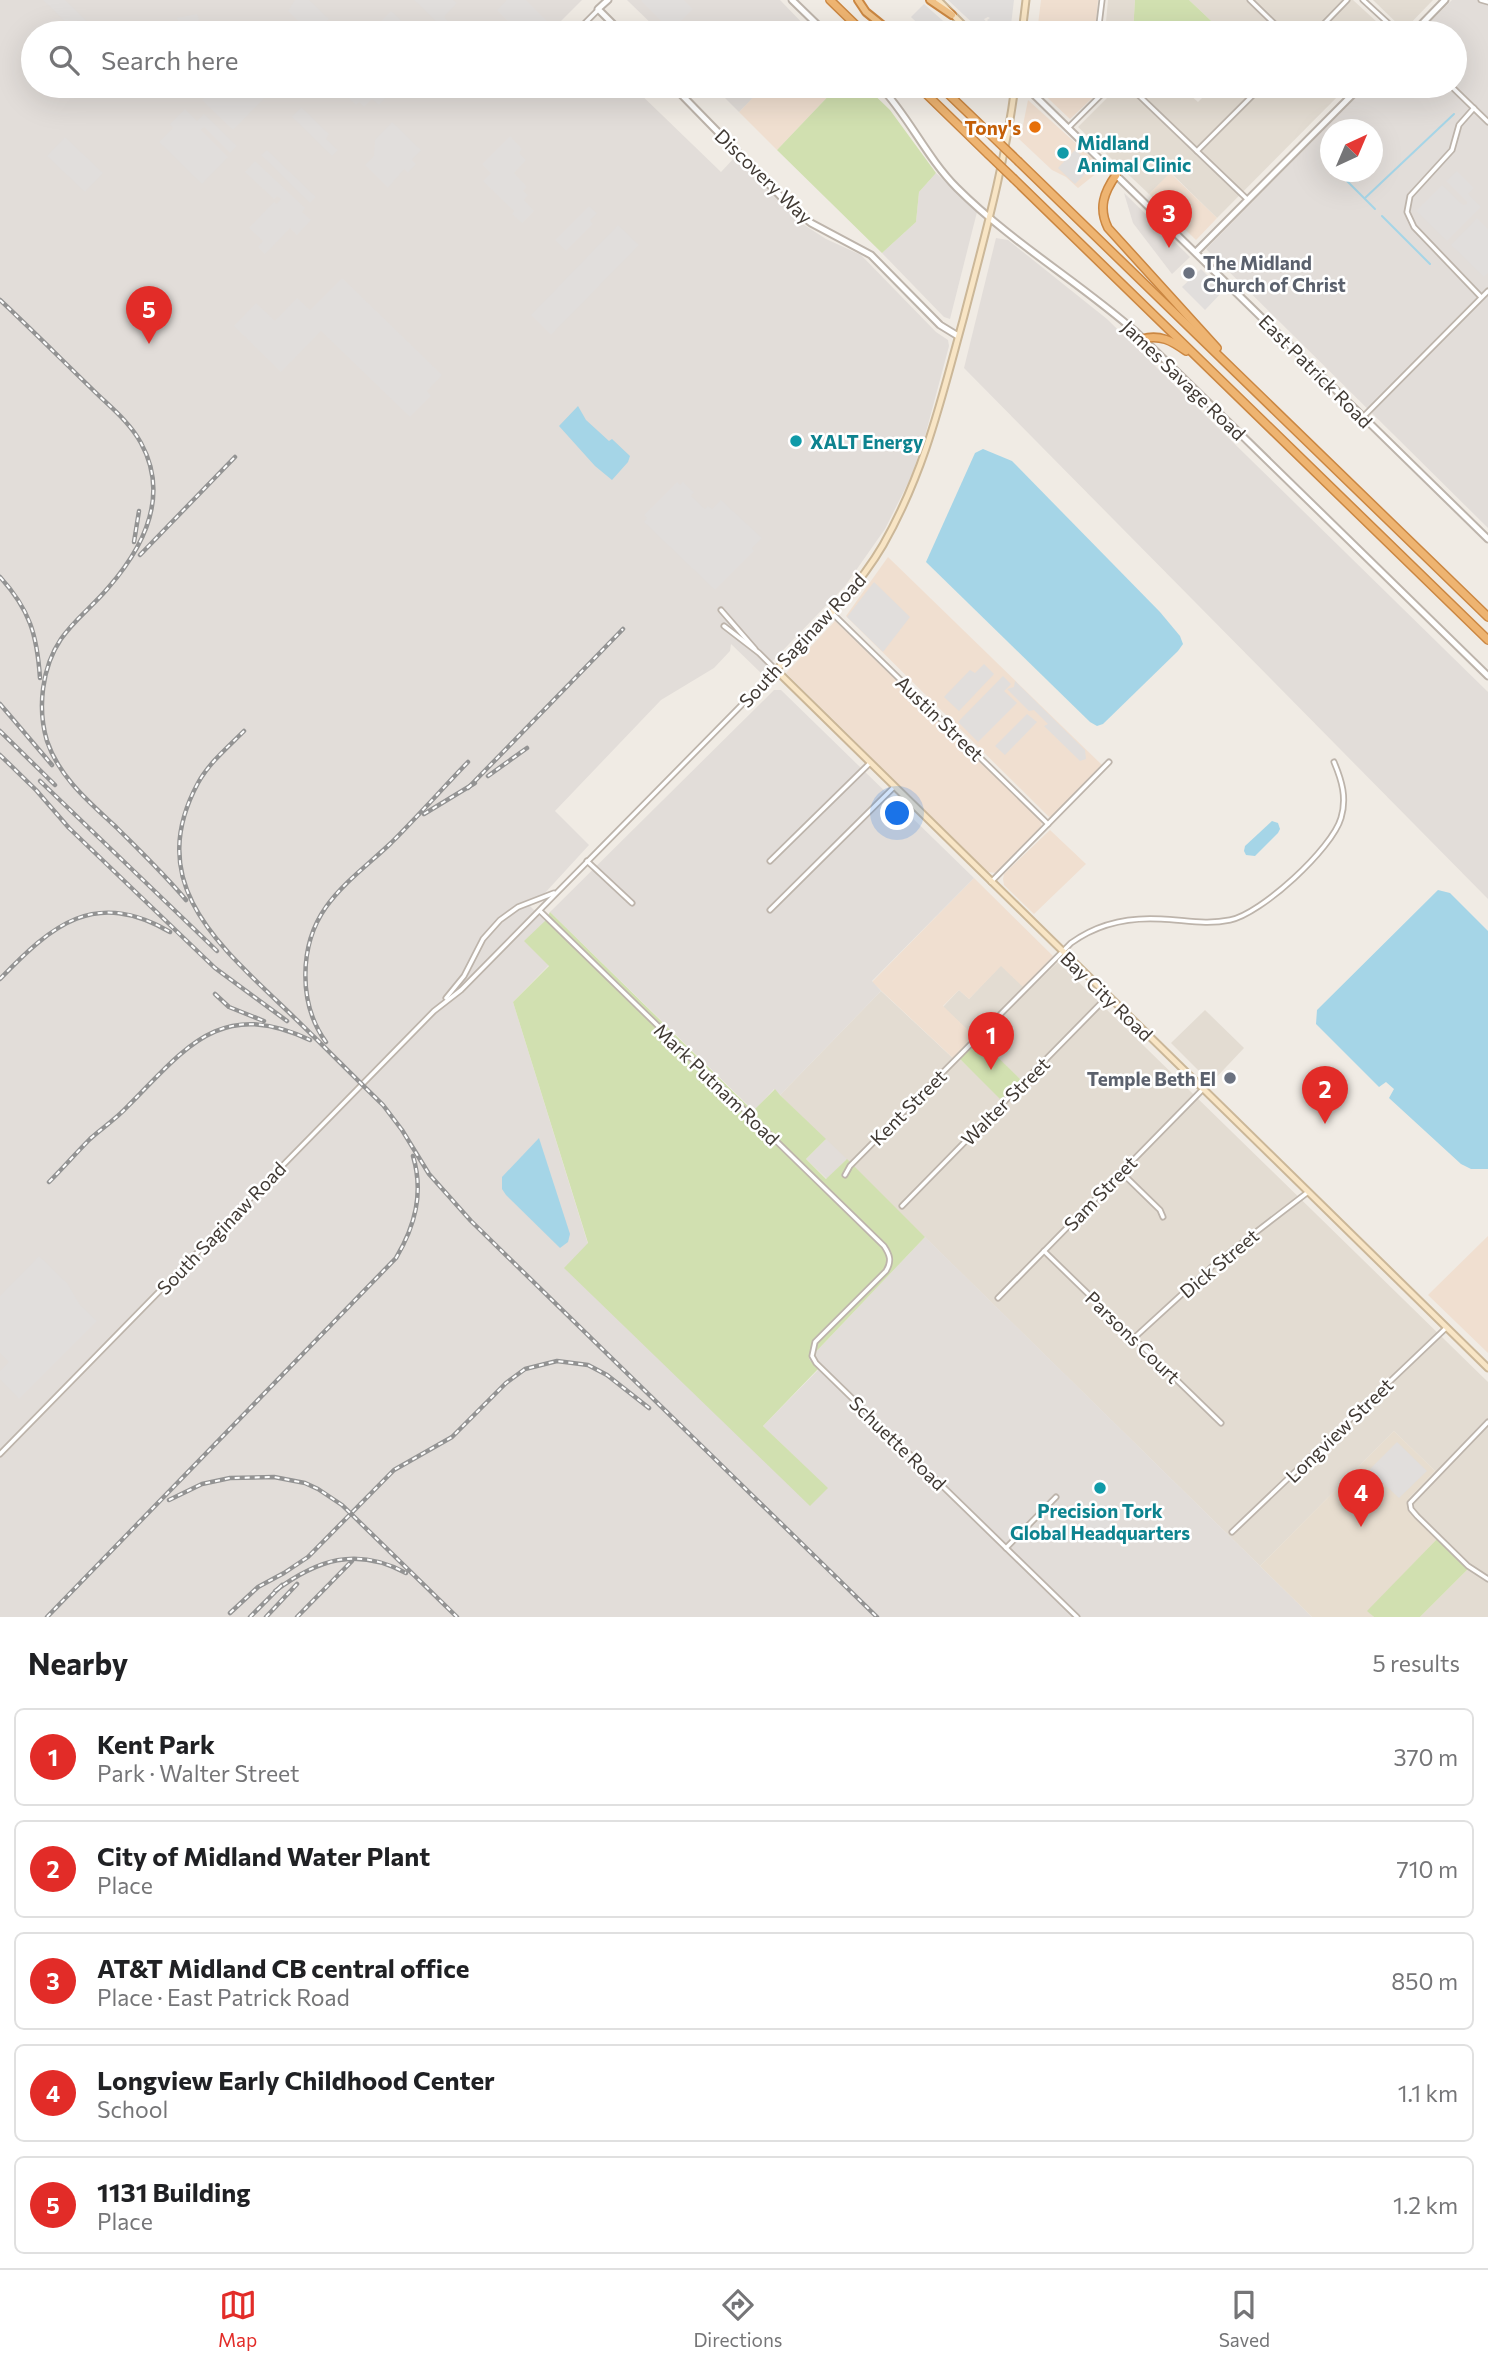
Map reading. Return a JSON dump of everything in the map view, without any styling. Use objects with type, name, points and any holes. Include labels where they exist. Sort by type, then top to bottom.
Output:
[{"type":"highway","points":[[830,0],[852,21]]},
{"type":"highway","points":[[858,0],[866,12],[877,21]]},
{"type":"highway","points":[[930,0],[952,15]]},
{"type":"highway","points":[[930,98],[1488,640]]},
{"type":"highway","points":[[952,98],[1488,617]]},
{"type":"highway","points":[[1116,174],[1104,198],[1103,214],[1108,228],[1267,403]]},
{"type":"highway","points":[[1142,339],[1152,336],[1171,340],[1210,369]]},
{"type":"main road","points":[[938,0],[958,21]]},
{"type":"main road","points":[[1023,21],[1026,0]]},
{"type":"main road","name":"South Saginaw Road","points":[[776,670],[832,613],[867,569],[904,505],[930,442],[990,217],[1006,147],[1013,98]]},
{"type":"main road","name":"Bay City Road","points":[[776,670],[1488,1368]]},
{"type":"street","points":[[586,21],[608,0]]},
{"type":"street","points":[[792,0],[814,21]]},
{"type":"street","points":[[1099,21],[1102,0]]},
{"type":"street","points":[[1250,0],[1272,21]]},
{"type":"street","points":[[1327,21],[1347,0]]},
{"type":"street","points":[[1363,0],[1386,21]]},
{"type":"street","points":[[1425,21],[1446,0]]},
{"type":"street","points":[[1481,0],[1488,2]]},
{"type":"street","points":[[598,9],[610,21]]},
{"type":"street","name":"Discovery Way","points":[[685,98],[793,209],[811,223],[871,255],[940,325],[958,336]]},
{"type":"street","name":"James Savage Road","points":[[889,98],[949,179],[990,217],[1104,304],[1142,339],[1488,676]]},
{"type":"street","name":"East Patrick Road","points":[[1037,98],[1488,539]]},
{"type":"street","points":[[1068,128],[1098,98]]},
{"type":"street","points":[[1142,98],[1248,200]]},
{"type":"street","points":[[1197,151],[1250,98]]},
{"type":"street","points":[[1196,252],[1349,98]]},
{"type":"street","points":[[1464,98],[1488,122]]},
{"type":"street","points":[[1474,108],[1459,125],[1449,153],[1410,196],[1407,212],[1414,227],[1482,297]]},
{"type":"street","points":[[1363,417],[1488,291]]},
{"type":"street","points":[[721,610],[759,653]]},
{"type":"street","name":"Austin Street","points":[[832,613],[1048,824]]},
{"type":"street","name":"Bay City Road","points":[[724,626],[776,670]]},
{"type":"street","name":"South Saginaw Road","points":[[443,1003],[461,990],[776,670]]},
{"type":"street","points":[[991,882],[1109,762]]},
{"type":"street","name":"Kent Street","points":[[845,1175],[850,1166],[1084,934],[1112,923],[1149,918],[1208,924],[1233,920],[1257,909],[1275,895],[1311,860],[1337,827],[1344,802],[1342,782],[1334,762]]},
{"type":"street","points":[[770,862],[870,763]]},
{"type":"street","points":[[771,910],[894,787]]},
{"type":"street","points":[[587,861],[632,903]]},
{"type":"street","name":"South Saginaw Road","points":[[0,1454],[443,1003],[464,976],[483,939],[500,920],[518,907],[555,893]]},
{"type":"street","name":"Mark Putnam Road","points":[[539,911],[884,1246],[890,1254],[890,1260]]},
{"type":"street","name":"Walter Street","points":[[902,1206],[1108,996]]},
{"type":"street","name":"Sam Street","points":[[998,1298],[1203,1089]]},
{"type":"street","points":[[1121,1172],[1164,1217]]},
{"type":"street","name":"Dick Street","points":[[1134,1338],[1216,1263],[1308,1192]]},
{"type":"street","name":"Parsons Court","points":[[1044,1251],[1221,1423]]},
{"type":"street","name":"Schuette Road","points":[[890,1260],[886,1271],[815,1342],[812,1356],[1077,1617]]},
{"type":"street","name":"Longview Street","points":[[1232,1532],[1447,1328]]},
{"type":"street","points":[[1488,1422],[1412,1500],[1410,1507],[1462,1561],[1488,1579]]},
{"type":"street","points":[[1006,1548],[1056,1497]]},
{"type":"shaded area","points":[[0,0],[582,0],[561,21],[21,21],[21,98],[644,98],[721,172],[735,157],[798,221],[826,239],[861,255],[936,332],[948,340],[949,346],[925,436],[911,477],[885,529],[845,586],[761,673],[731,644],[730,651],[714,668],[661,700],[555,811],[589,845],[544,894],[525,901],[545,921],[549,965],[513,1002],[588,1244],[810,1505],[827,1488],[763,1426],[818,1370],[808,1360],[925,1237],[1312,1617],[0,1617]]},
{"type":"shaded area","points":[[43,0],[65,0],[87,21],[65,21]]},
{"type":"shaded area","points":[[295,0],[309,0],[329,19],[298,21],[288,11]]},
{"type":"shaded area","points":[[414,0],[453,0],[457,3],[444,17],[448,21],[436,21]]},
{"type":"shaded area","points":[[507,0],[526,0],[547,21],[508,21],[497,10]]},
{"type":"shaded area","points":[[627,0],[780,0],[800,21],[649,21]]},
{"type":"shaded area","points":[[684,0],[693,9],[681,21],[661,21],[641,1]]},
{"type":"shaded area","points":[[948,0],[1014,0],[1011,21],[988,21],[988,17],[984,19],[986,21],[970,21]]},
{"type":"shaded area","points":[[1041,0],[1098,0],[1096,21],[1038,21]]},
{"type":"shaded area","points":[[1108,0],[1135,0],[1134,21],[1106,21]]},
{"type":"shaded area","points":[[1189,0],[1353,0],[1376,21],[1211,21]]},
{"type":"shaded area","points":[[1373,0],[1433,0],[1413,21],[1395,21]]},
{"type":"shaded area","points":[[1452,0],[1488,0],[1488,528],[1206,249],[1320,134],[1320,182],[1383,182],[1383,119],[1334,119],[1355,98],[1467,98],[1467,21],[1431,21]]},
{"type":"shaded area","points":[[924,4],[943,21],[915,21],[911,17]]},
{"type":"shaded area","points":[[391,11],[402,21],[381,21]]},
{"type":"shaded area","points":[[197,14],[199,21],[178,21],[177,18]]},
{"type":"shaded area","points":[[204,98],[264,98],[233,130],[202,100]]},
{"type":"shaded area","points":[[349,98],[386,98],[379,105],[372,99],[364,107],[359,102],[356,105]]},
{"type":"shaded area","points":[[725,98],[752,98],[739,112]]},
{"type":"shaded area","points":[[752,98],[827,98],[777,150],[739,112]]},
{"type":"shaded area","points":[[1048,98],[1092,98],[1070,119]]},
{"type":"shaded area","points":[[1107,98],[1194,98],[1198,102],[1202,98],[1336,98],[1217,218],[1171,173],[1149,194],[1078,127]]},
{"type":"shaded area","points":[[1028,100],[1103,168],[1078,188],[1066,177],[1052,170],[1018,138]]},
{"type":"shaded area","points":[[301,107],[329,134],[326,139],[338,150],[332,156],[292,117]]},
{"type":"shaded area","points":[[185,109],[197,121],[204,114],[237,146],[230,153],[204,127],[201,130],[228,157],[202,184],[159,142],[173,128],[170,124]]},
{"type":"shaded area","points":[[392,122],[421,150],[412,160],[416,164],[408,173],[404,169],[388,188],[365,165],[374,156],[375,140]]},
{"type":"shaded area","points":[[510,136],[522,149],[519,153],[526,160],[514,173],[527,187],[523,191],[528,195],[524,200],[534,211],[522,223],[512,214],[514,211],[483,181],[491,173],[482,164]]},
{"type":"shaded area","points":[[65,137],[103,173],[85,192],[47,156]]},
{"type":"shaded area","points":[[267,150],[316,197],[310,203],[261,155]]},
{"type":"shaded area","points":[[1075,150],[1093,166],[1075,184],[1058,168]]},
{"type":"shaded area","points":[[255,161],[305,208],[302,212],[311,220],[297,235],[290,228],[265,254],[258,247],[263,241],[249,228],[274,202],[277,204],[281,199],[277,196],[274,199],[245,172]]},
{"type":"shaded area","points":[[1457,171],[1474,188],[1468,194],[1481,207],[1447,241],[1416,211],[1442,185],[1463,205],[1467,204],[1446,181]]},
{"type":"shaded area","points":[[936,173],[977,212],[950,319],[944,317],[882,253],[916,222],[919,192]]},
{"type":"shaded area","points":[[1170,173],[1217,218],[1196,240],[1149,194]]},
{"type":"shaded area","points":[[1124,193],[1190,257],[1172,274],[1133,223]]},
{"type":"shaded area","points":[[589,206],[597,213],[590,221],[593,224],[566,251],[555,240]]},
{"type":"shaded area","points":[[1477,218],[1488,229],[1488,273],[1484,277],[1451,245]]},
{"type":"shaded area","points":[[618,225],[639,245],[551,335],[531,315]]},
{"type":"shaded area","points":[[996,238],[1008,240],[1107,319],[1488,692],[1488,899],[964,368]]},
{"type":"shaded area","points":[[1201,269],[1223,291],[1205,310],[1182,287]]},
{"type":"shaded area","points":[[342,278],[442,375],[427,391],[431,396],[410,417],[321,331],[281,372],[234,326],[256,303],[275,321],[297,298],[310,310]]},
{"type":"shaded area","points":[[677,482],[680,485],[683,482],[694,492],[691,496],[705,509],[708,506],[712,509],[721,500],[762,538],[752,548],[754,551],[715,590],[644,522],[647,518],[644,515]]},
{"type":"shaded area","points":[[888,557],[1102,765],[1052,816],[1049,817],[846,616]]},
{"type":"shaded area","points":[[874,582],[910,617],[883,652],[847,617]]},
{"type":"shaded area","points":[[835,621],[1042,821],[1041,827],[996,873],[988,872],[786,673]]},
{"type":"shaded area","points":[[984,664],[994,674],[959,711],[944,697],[970,670],[975,673]]},
{"type":"shaded area","points":[[1003,676],[1011,684],[1004,691],[1017,703],[978,742],[958,722]]},
{"type":"shaded area","points":[[1015,681],[1085,750],[1086,759],[1080,761],[1044,726],[1048,724],[1034,710],[1029,711],[1007,689],[1014,687]]},
{"type":"shaded area","points":[[774,690],[781,690],[974,878],[872,981],[881,991],[780,1095],[774,1089],[754,1111],[550,912]]},
{"type":"shaded area","points":[[1027,714],[1037,722],[1005,755],[995,746]]},
{"type":"shaded area","points":[[1050,830],[1086,864],[1034,914],[1004,885],[1003,879],[1004,874]]},
{"type":"shaded area","points":[[974,878],[1053,956],[1023,987],[1001,966],[969,999],[959,990],[943,1006],[974,1036],[953,1058],[872,982]]},
{"type":"shaded area","points":[[1058,962],[1488,1382],[1488,1617],[1420,1617],[1468,1569],[1409,1511],[1407,1504],[1410,1497],[1435,1471],[1394,1431],[1260,1566],[780,1095],[881,991],[957,1062],[960,1059],[1002,1099],[1021,1080],[943,1007],[959,990],[969,999],[1001,965],[1028,991]]},
{"type":"shaded area","points":[[1205,1010],[1244,1048],[1211,1083],[1171,1043]]},
{"type":"shaded area","points":[[826,1139],[847,1159],[827,1179],[806,1159]]},
{"type":"shaded area","points":[[1488,1236],[1488,1353],[1428,1295]]},
{"type":"shaded area","points":[[39,1256],[67,1283],[80,1305],[97,1321],[19,1399],[0,1379],[0,1371],[9,1362],[0,1353],[0,1296]]},
{"type":"shaded area","points":[[1394,1431],[1435,1471],[1410,1497],[1407,1504],[1409,1511],[1437,1539],[1368,1611],[1374,1617],[1312,1617],[1260,1566]]},
{"type":"shaded area","points":[[1397,1442],[1427,1471],[1399,1498],[1369,1470]]},
{"type":"shaded area","points":[[1074,1505],[1080,1510],[1083,1507],[1091,1514],[1097,1509],[1102,1513],[1109,1506],[1122,1512],[1099,1536],[1070,1508]]},
{"type":"green space","points":[[1135,0],[1189,0],[1211,21],[1134,21]]},
{"type":"green space","points":[[827,98],[878,98],[890,110],[936,173],[919,192],[916,222],[882,253],[777,150]]},
{"type":"green space","points":[[550,912],[753,1111],[775,1089],[826,1139],[806,1159],[826,1179],[847,1159],[925,1237],[809,1359],[818,1369],[763,1426],[828,1488],[810,1506],[564,1268],[588,1243],[513,1002],[549,966],[524,941],[545,921]]},
{"type":"green space","points":[[980,1040],[1021,1080],[1001,1100],[960,1059]]},
{"type":"green space","points":[[1437,1539],[1468,1569],[1420,1617],[1374,1617],[1367,1611]]},
{"type":"water","points":[[578,406],[586,420],[630,456],[612,480],[595,466],[559,426]]},
{"type":"water","points":[[983,449],[1012,461],[1160,612],[1180,636],[1183,644],[1178,651],[1103,724],[1097,726],[1090,722],[926,562],[975,453]]},
{"type":"water","points":[[1272,821],[1278,823],[1278,833],[1255,856],[1246,855],[1245,846]]},
{"type":"water","points":[[1438,890],[1450,893],[1488,931],[1488,1169],[1471,1169],[1461,1164],[1389,1098],[1394,1089],[1386,1082],[1379,1087],[1316,1024],[1317,1010]]},
{"type":"water","points":[[539,1138],[570,1234],[568,1242],[560,1248],[502,1189],[502,1177]]},
{"type":"waterway","points":[[1365,198],[1454,114]]},
{"type":"waterway","points":[[1348,182],[1375,209]]},
{"type":"waterway","points":[[1382,216],[1430,264]]},
{"type":"railway","points":[[0,300],[125,421],[141,443],[149,463],[153,502],[141,539],[121,572],[61,639],[49,662],[43,688],[42,715],[52,754],[67,777],[186,900]]},
{"type":"railway","points":[[140,555],[235,457]]},
{"type":"railway","points":[[134,542],[139,511]]},
{"type":"railway","points":[[0,577],[18,601],[30,624],[37,649],[40,678]]},
{"type":"railway","points":[[468,788],[623,629]]},
{"type":"railway","points":[[0,704],[52,765]]},
{"type":"railway","points":[[0,731],[55,785]]},
{"type":"railway","points":[[244,731],[202,776],[184,817],[179,849],[183,878],[194,905],[210,930],[253,978],[383,1105],[429,1174],[471,1221],[877,1617]]},
{"type":"railway","points":[[488,776],[527,748]]},
{"type":"railway","points":[[0,755],[36,790],[69,828],[215,968],[287,1021]]},
{"type":"railway","points":[[326,1042],[310,1010],[305,974],[317,922],[341,889],[391,843],[468,762]]},
{"type":"railway","points":[[40,781],[217,951]]},
{"type":"railway","points":[[424,814],[475,783]]},
{"type":"railway","points":[[0,979],[57,929],[76,919],[97,913],[119,913],[143,919],[170,932]]},
{"type":"railway","points":[[215,994],[229,1007],[264,1021]]},
{"type":"railway","points":[[49,1182],[167,1066],[206,1036],[228,1027],[252,1024],[279,1028],[310,1040]]},
{"type":"railway","points":[[47,1617],[396,1258],[416,1209],[418,1183],[413,1156]]},
{"type":"railway","points":[[230,1613],[258,1587],[308,1557],[394,1470],[452,1437],[506,1383],[525,1369],[557,1361],[588,1365],[607,1375],[649,1408]]},
{"type":"railway","points":[[169,1500],[202,1484],[230,1478],[274,1477],[305,1483],[342,1505],[457,1617]]},
{"type":"railway","points":[[275,1591],[306,1571],[337,1560],[370,1560],[406,1573]]},
{"type":"railway","points":[[297,1617],[352,1561]]},
{"type":"railway","points":[[266,1617],[297,1584]]},
{"type":"railway","points":[[250,1617],[282,1585]]},
{"type":"place","name":"Tony's","points":[[1035,127]]},
{"type":"place","name":"Midland Animal Clinic","points":[[1063,153]]},
{"type":"place","name":"AT&T Midland CB central office","points":[[1169,248]]},
{"type":"place","name":"The Midland Church of Christ","points":[[1189,273]]},
{"type":"place","name":"1131 Building","points":[[149,344]]},
{"type":"place","name":"XALT Energy","points":[[796,441]]},
{"type":"place","name":"Kent Park","points":[[991,1070]]},
{"type":"place","name":"Temple Beth El","points":[[1230,1078]]},
{"type":"place","name":"City of Midland Water Plant","points":[[1325,1124]]},
{"type":"place","name":"Precision Tork Global Headquarters","points":[[1100,1488]]},
{"type":"place","name":"Longview Early Childhood Center","points":[[1361,1527]]}]
